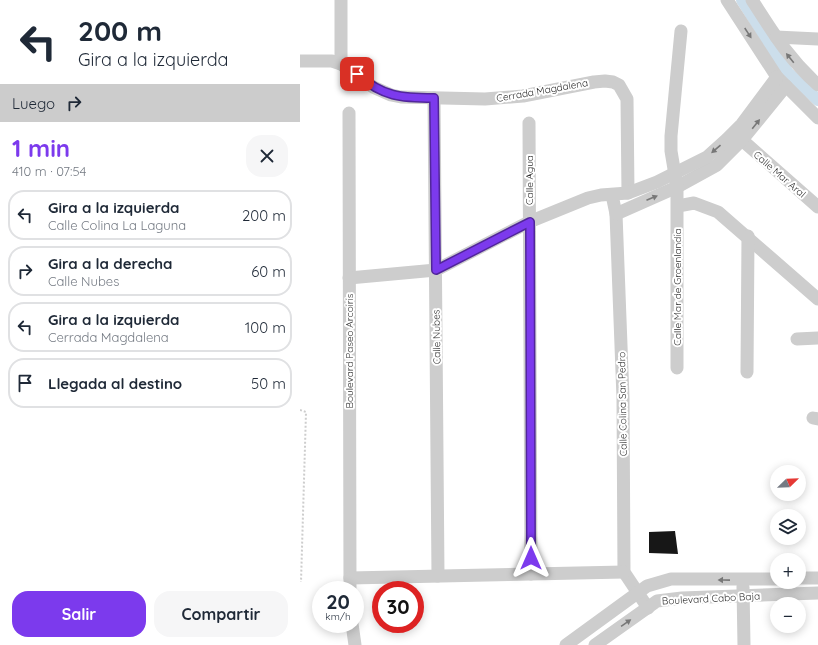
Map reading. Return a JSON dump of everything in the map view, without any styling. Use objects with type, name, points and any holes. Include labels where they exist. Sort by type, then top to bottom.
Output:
[{"type":"street","points":[[341,0],[341,64]]},
{"type":"street","points":[[727,0],[782,81],[818,118]]},
{"type":"street","points":[[752,0],[798,67],[818,85]]},
{"type":"street","name":"Calle Mar de Groenlandia","points":[[677,368],[678,206],[677,187],[671,151],[671,136],[681,31]]},
{"type":"street","points":[[776,37],[818,39]]},
{"type":"street","name":"Cerrada Magdalena","points":[[300,61],[332,61],[341,64],[373,88],[391,95],[411,98],[485,99],[510,97],[594,82],[613,82],[623,90],[627,99],[628,192]]},
{"type":"street","points":[[616,214],[677,187],[717,165],[742,140],[782,81]]},
{"type":"street","points":[[349,278],[436,270],[530,222],[588,198],[628,192],[657,182],[707,157],[742,124],[782,81]]},
{"type":"street","name":"Calle Nubes","points":[[434,98],[438,576]]},
{"type":"street","name":"Boulevard Paseo Arcoiris","points":[[349,113],[350,581]]},
{"type":"street","name":"Calle Agua","points":[[529,123],[531,574]]},
{"type":"street","name":"Calle Mar Aral","points":[[742,140],[818,207]]},
{"type":"street","name":"Calle Colina San Pedro","points":[[612,195],[616,214],[623,398],[624,572]]},
{"type":"street","points":[[678,206],[694,203],[707,206],[718,212],[816,294]]},
{"type":"street","points":[[747,372],[748,236]]},
{"type":"street","points":[[797,339],[818,338]]},
{"type":"street","points":[[364,583],[438,576],[624,572],[648,608]]},
{"type":"street","points":[[806,578],[818,578]]},
{"type":"street","name":"Boulevard Cabo Baja","points":[[566,645],[637,592],[657,581],[671,579],[770,579]]},
{"type":"street","points":[[743,580],[744,645]]},
{"type":"street","name":"Boulevard Cabo Baja","points":[[595,645],[657,601],[667,599],[743,595],[818,593]]},
{"type":"street","points":[[353,633],[355,645]]},
{"type":"path","points":[[300,410],[306,412],[301,582]]},
{"type":"building","points":[[675,531],[678,554],[649,553],[649,532]]},
{"type":"waterway","points":[[742,0],[788,73],[818,100]]},
{"type":"route","points":[[357,74],[373,88],[391,95],[411,98],[434,98],[436,270],[530,222],[531,558]]}]
